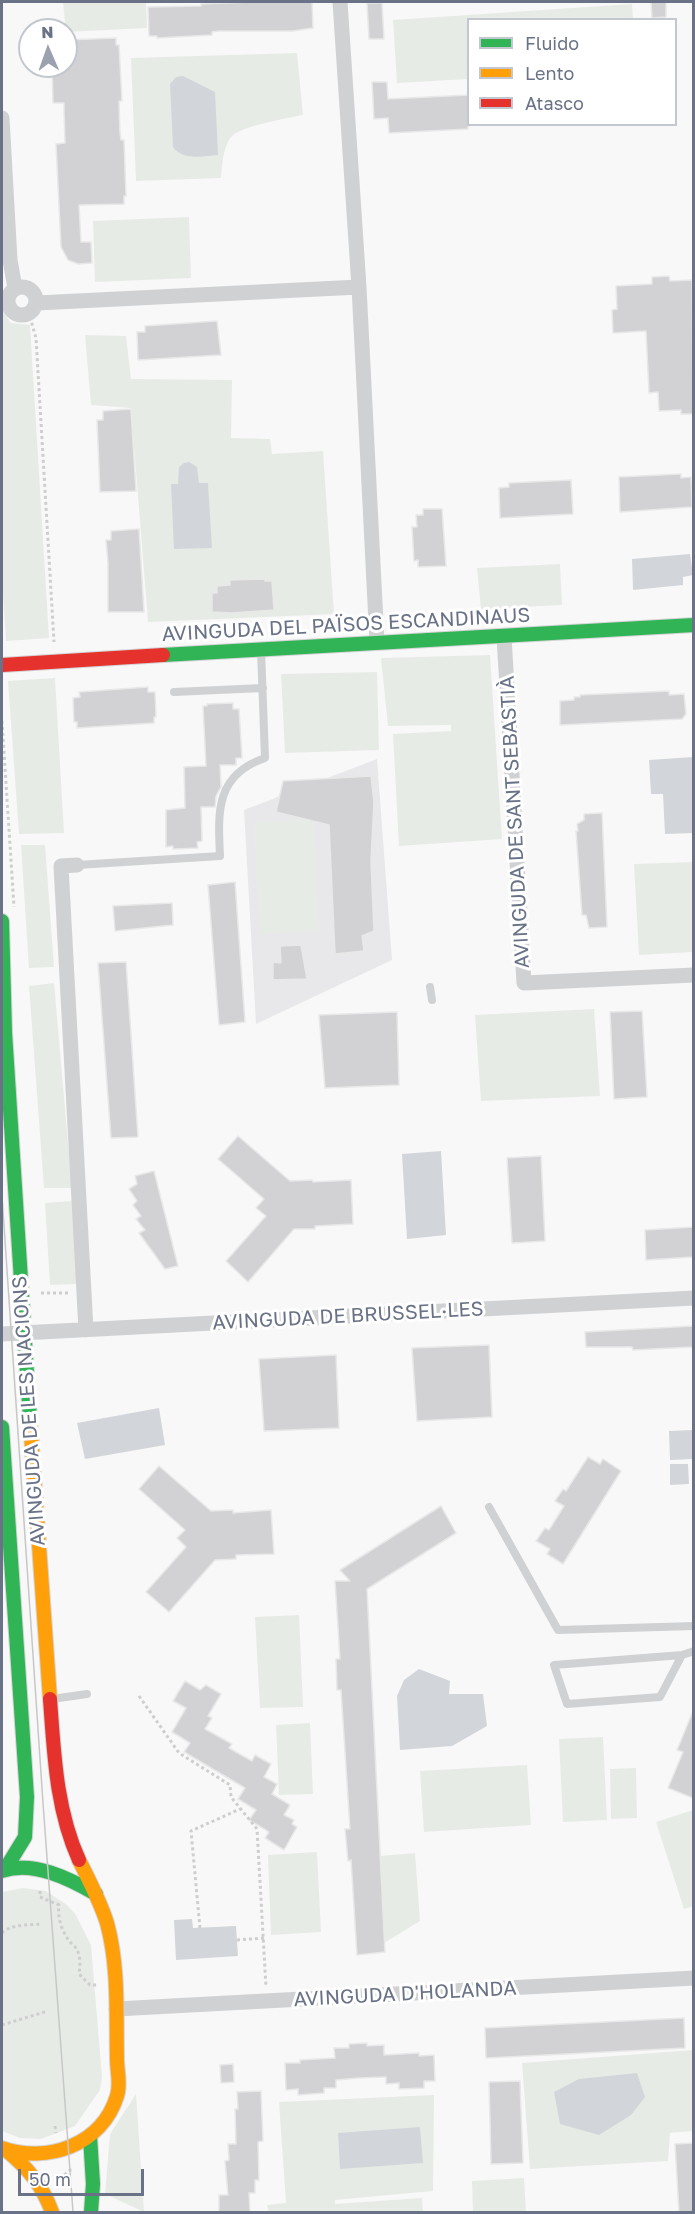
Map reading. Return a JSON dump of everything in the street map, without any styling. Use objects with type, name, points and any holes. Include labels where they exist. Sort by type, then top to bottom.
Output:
[{"type":"main road","name":"AVINGUDA DEL PAÏSOS ESCANDINAUS","points":[[2,665],[693,625]]},
{"type":"main road","name":"AVINGUDA DE LES NACIONS","points":[[2,921],[5,1032],[23,1333],[59,1794],[70,1839],[96,1894],[110,1936],[116,2008],[118,2095],[106,2117],[90,2136]]},
{"type":"main road","name":"AVINGUDA DE LES NACIONS","points":[[2,1427],[27,1797],[25,1837],[4,1869]]},
{"type":"main road","points":[[4,1869],[31,1869],[68,1878],[96,1894]]},
{"type":"main road","points":[[4,2149],[31,2153],[57,2153],[69,2150],[90,2136]]},
{"type":"main road","points":[[90,2136],[94,2211]]},
{"type":"main road","points":[[4,2149],[38,2178],[52,2212]]},
{"type":"street","points":[[340,2],[359,287],[377,642]]},
{"type":"street","points":[[2,118],[10,260],[21,272],[22,288]]},
{"type":"street","points":[[22,288],[8,299],[10,308],[21,315],[33,308],[359,287]]},
{"type":"street","points":[[22,288],[35,294],[33,308]]},
{"type":"street","name":"AVINGUDA DE SANT SEBASTIÀ","points":[[504,636],[524,983],[693,975]]},
{"type":"street","points":[[77,865],[61,866],[86,1330]]},
{"type":"street","name":"AVINGUDA DE BRUSSEL·LES","points":[[2,1334],[693,1298]]},
{"type":"street","name":"AVINGUDA D'HOLANDA","points":[[116,2008],[693,1978]]},
{"type":"lane","points":[[77,865],[220,856],[220,807],[225,788],[245,768],[265,758],[261,649]]},
{"type":"lane","points":[[174,692],[262,688]]},
{"type":"lane","points":[[430,987],[432,1000]]},
{"type":"lane","points":[[489,1507],[558,1630],[693,1626]]},
{"type":"lane","points":[[682,1655],[660,1697],[648,1698],[567,1704],[554,1665],[682,1655],[693,1651]]},
{"type":"lane","points":[[51,1699],[87,1694]]},
{"type":"path","points":[[33,308],[56,662]]},
{"type":"path","points":[[139,1696],[179,1753],[230,1785],[231,1797],[257,1829],[267,2001]]},
{"type":"path","points":[[200,1928],[191,1832],[240,1809]]},
{"type":"path","points":[[40,1897],[59,1905],[58,1912],[63,1929],[69,1941],[77,1949],[80,1962],[79,1974],[90,1985],[114,1985]]},
{"type":"path","points":[[2,1933],[22,1925],[42,1924]]},
{"type":"path","points":[[237,1940],[264,1938]]},
{"type":"path","points":[[2,2025],[48,2011]]},
{"type":"path","points":[[46,2193],[70,2170],[77,2170],[78,2184],[93,2184]]},
{"type":"shaded area","points":[[63,2],[146,2],[147,28],[78,31],[78,18],[65,18]]},
{"type":"shaded area","points":[[632,4],[633,18],[467,18],[467,79],[397,83],[393,20]]},
{"type":"shaded area","points":[[297,53],[303,115],[265,123],[236,133],[226,146],[221,178],[136,181],[131,58]]},
{"type":"shaded area","points":[[183,76],[215,92],[218,155],[188,156],[173,147],[170,84],[176,77]]},
{"type":"shaded area","points":[[189,217],[191,278],[95,282],[93,221]]},
{"type":"shaded area","points":[[2,310],[11,323],[30,325],[49,638],[6,641],[2,579]]},
{"type":"shaded area","points":[[85,335],[126,336],[131,379],[232,380],[231,438],[270,439],[272,454],[323,451],[334,614],[148,622],[131,408],[91,405]]},
{"type":"shaded area","points":[[189,462],[197,467],[199,483],[208,483],[212,548],[174,549],[171,484],[178,484],[179,467]]},
{"type":"shaded area","points":[[690,554],[693,575],[683,577],[683,585],[633,590],[632,559]]},
{"type":"shaded area","points":[[560,564],[562,605],[481,609],[477,568]]},
{"type":"shaded area","points":[[490,655],[502,839],[399,846],[393,734],[451,731],[451,725],[388,726],[381,658]]},
{"type":"shaded area","points":[[377,672],[379,750],[285,753],[281,674]]},
{"type":"shaded area","points":[[55,678],[64,833],[19,834],[8,681]]},
{"type":"shaded area","points":[[693,757],[693,833],[665,834],[663,794],[651,794],[649,760]]},
{"type":"shaded area","points":[[377,759],[392,960],[256,1024],[244,810]]},
{"type":"shaded area","points":[[313,819],[319,931],[260,934],[254,822]]},
{"type":"shaded area","points":[[21,845],[45,845],[54,967],[29,968]]},
{"type":"shaded area","points":[[693,862],[693,952],[639,955],[634,864]]},
{"type":"shaded area","points":[[54,983],[72,1188],[44,1188],[29,986]]},
{"type":"shaded area","points":[[594,1009],[600,1096],[481,1101],[475,1015]]},
{"type":"shaded area","points":[[441,1151],[446,1235],[407,1239],[402,1154]]},
{"type":"shaded area","points":[[72,1201],[77,1284],[50,1285],[45,1203]]},
{"type":"shaded area","points":[[159,1408],[165,1445],[85,1459],[77,1423]]},
{"type":"shaded area","points":[[693,1430],[693,1459],[670,1460],[669,1431]]},
{"type":"shaded area","points":[[670,1464],[688,1464],[689,1484],[670,1485]]},
{"type":"shaded area","points":[[299,1615],[303,1707],[260,1708],[255,1617]]},
{"type":"shaded area","points":[[419,1669],[450,1681],[449,1694],[483,1694],[487,1726],[452,1746],[400,1750],[397,1696],[404,1680]]},
{"type":"shaded area","points":[[310,1723],[313,1794],[279,1795],[276,1725]]},
{"type":"shaded area","points":[[603,1737],[607,1820],[563,1822],[559,1739]]},
{"type":"shaded area","points":[[527,1765],[531,1825],[424,1832],[420,1771]]},
{"type":"shaded area","points":[[636,1768],[637,1818],[611,1819],[610,1769]]},
{"type":"shaded area","points":[[693,1810],[693,1906],[684,1909],[656,1822]]},
{"type":"shaded area","points":[[317,1852],[321,1932],[271,1935],[268,1855]]},
{"type":"shaded area","points":[[415,1853],[420,1921],[384,1943],[380,1856]]},
{"type":"shaded area","points":[[23,1888],[46,1891],[67,1905],[76,1915],[91,1945],[102,2077],[100,2090],[75,2126],[41,2139],[20,2138],[2,2131],[2,1892]]},
{"type":"shaded area","points":[[192,1919],[193,1928],[236,1926],[238,1956],[176,1960],[174,1920]]},
{"type":"shaded area","points":[[693,2050],[693,2131],[670,2133],[668,2161],[530,2169],[522,2063]]},
{"type":"shaded area","points":[[637,2073],[645,2097],[631,2115],[599,2135],[560,2124],[554,2092],[579,2079]]},
{"type":"shaded area","points":[[136,2094],[144,2212],[105,2194],[110,2134]]},
{"type":"shaded area","points":[[434,2095],[433,2191],[335,2200],[335,2204],[422,2198],[423,2212],[269,2212],[267,2205],[286,2203],[279,2102]]},
{"type":"shaded area","points":[[420,2127],[423,2163],[340,2169],[338,2133]]},
{"type":"shaded area","points":[[524,2178],[526,2212],[473,2212],[472,2181]]},
{"type":"building","points":[[252,2],[312,2],[313,28],[293,31],[219,31],[212,32],[212,35],[157,38],[157,36],[149,36],[148,7]]},
{"type":"building","points":[[651,2],[666,2],[666,17],[652,18]]},
{"type":"building","points":[[367,3],[382,3],[384,39],[369,39]]},
{"type":"building","points":[[116,38],[116,45],[119,45],[122,101],[119,101],[120,133],[121,140],[124,140],[126,196],[124,196],[124,204],[79,205],[81,242],[91,242],[92,263],[78,264],[68,260],[61,247],[56,144],[65,143],[64,103],[53,103],[52,78],[78,78],[78,40]]},
{"type":"building","points":[[372,82],[387,82],[388,99],[467,95],[468,129],[389,133],[388,118],[374,119]]},
{"type":"building","points":[[669,276],[670,281],[692,280],[693,414],[681,414],[681,410],[659,411],[658,392],[649,393],[646,331],[613,333],[612,310],[617,309],[616,286],[652,284],[652,277]]},
{"type":"building","points":[[217,321],[221,355],[138,360],[137,332],[145,332],[145,326]]},
{"type":"building","points":[[131,409],[136,491],[100,492],[97,420],[103,420],[103,411]]},
{"type":"building","points":[[681,474],[681,478],[691,477],[692,507],[620,512],[619,477]]},
{"type":"building","points":[[571,480],[573,514],[500,518],[499,488],[509,487],[509,483]]},
{"type":"building","points":[[423,509],[442,509],[446,566],[418,567],[418,560],[414,561],[412,527],[417,527],[416,515],[423,515]]},
{"type":"building","points":[[139,529],[144,612],[108,612],[106,540],[111,540],[111,531]]},
{"type":"building","points":[[265,579],[265,581],[272,581],[274,610],[212,612],[212,593],[217,593],[217,586],[230,585],[230,580]]},
{"type":"building","points":[[148,687],[148,692],[155,692],[156,717],[154,717],[154,723],[77,728],[77,722],[74,722],[73,698],[80,697],[79,692]]},
{"type":"building","points":[[669,691],[669,695],[684,694],[686,714],[682,719],[560,725],[560,701],[574,700],[574,697],[580,697],[580,695]]},
{"type":"building","points":[[233,703],[233,709],[239,709],[242,758],[236,758],[236,765],[220,765],[221,787],[216,796],[215,807],[201,807],[202,841],[197,842],[198,848],[166,847],[166,810],[185,808],[184,767],[206,766],[203,706]]},
{"type":"building","points":[[371,776],[374,802],[371,861],[374,931],[362,936],[364,951],[335,954],[329,825],[276,812],[283,781]]},
{"type":"building","points":[[602,813],[607,927],[589,928],[586,915],[582,915],[576,831],[578,831],[577,824],[584,820],[584,814]]},
{"type":"building","points":[[235,882],[245,1022],[219,1025],[208,885]]},
{"type":"building","points":[[172,903],[173,925],[115,931],[113,906]]},
{"type":"building","points":[[301,945],[307,979],[273,980],[273,962],[281,963],[280,946]]},
{"type":"building","points":[[126,962],[138,1137],[111,1138],[98,963]]},
{"type":"building","points":[[642,1011],[647,1097],[614,1099],[610,1012]]},
{"type":"building","points":[[397,1012],[399,1085],[325,1088],[319,1015]]},
{"type":"building","points":[[238,1136],[290,1181],[351,1180],[353,1224],[294,1229],[248,1282],[226,1261],[266,1216],[256,1208],[264,1199],[218,1159]]},
{"type":"building","points":[[541,1156],[545,1241],[512,1243],[507,1158]]},
{"type":"building","points":[[154,1171],[178,1266],[165,1269],[139,1233],[145,1230],[136,1219],[141,1216],[133,1205],[137,1201],[129,1189],[137,1184],[135,1176]]},
{"type":"building","points":[[693,1227],[693,1257],[646,1260],[645,1230]]},
{"type":"building","points":[[693,1326],[693,1347],[633,1350],[632,1347],[586,1347],[585,1332]]},
{"type":"building","points":[[489,1345],[492,1417],[417,1421],[412,1348]]},
{"type":"building","points":[[336,1355],[339,1428],[264,1431],[259,1359]]},
{"type":"building","points":[[588,1457],[600,1464],[603,1459],[621,1471],[563,1564],[547,1554],[550,1549],[536,1541],[545,1528],[549,1530],[564,1506],[555,1501],[563,1489],[566,1491]]},
{"type":"building","points":[[159,1466],[211,1511],[233,1510],[233,1513],[271,1510],[274,1554],[236,1555],[236,1559],[215,1560],[169,1612],[146,1592],[186,1547],[177,1538],[185,1530],[139,1489]]},
{"type":"building","points":[[441,1506],[456,1533],[367,1589],[385,1952],[357,1955],[351,1860],[348,1861],[345,1829],[350,1829],[341,1690],[337,1690],[336,1659],[340,1659],[335,1581],[350,1581],[340,1570]]},
{"type":"building","points":[[185,1681],[200,1690],[206,1685],[221,1694],[208,1716],[212,1718],[205,1729],[232,1744],[229,1748],[252,1761],[255,1755],[271,1764],[264,1777],[277,1784],[272,1794],[290,1805],[284,1815],[294,1820],[292,1824],[297,1827],[284,1850],[265,1838],[269,1832],[249,1820],[256,1810],[238,1799],[245,1788],[184,1752],[190,1743],[172,1732],[186,1708],[173,1701]]},
{"type":"building","points":[[693,1711],[693,1798],[668,1788],[683,1752],[677,1750]]},
{"type":"building","points":[[684,2018],[685,2048],[486,2058],[485,2028]]},
{"type":"building","points":[[367,2043],[367,2046],[384,2045],[384,2055],[419,2053],[419,2056],[434,2055],[435,2081],[424,2081],[424,2088],[399,2089],[399,2083],[386,2084],[386,2077],[359,2078],[336,2080],[336,2088],[324,2088],[324,2093],[298,2095],[298,2089],[286,2090],[285,2063],[335,2058],[334,2048],[349,2048],[349,2044]]},
{"type":"building","points":[[233,2064],[234,2082],[221,2083],[220,2065]]},
{"type":"building","points":[[520,2081],[523,2163],[491,2164],[489,2082]]},
{"type":"building","points":[[261,2091],[263,2141],[258,2142],[259,2180],[255,2180],[255,2193],[249,2193],[250,2212],[219,2212],[219,2195],[228,2195],[225,2161],[229,2160],[228,2144],[236,2144],[237,2092]]},
{"type":"building","points":[[693,2143],[693,2212],[679,2212],[675,2144]]},
{"type":"tram line","points":[[2,1196],[73,2212]]},
{"type":"traffic: fast","points":[[163,655],[694,625]]},
{"type":"traffic: fast","points":[[2,921],[5,1032],[30,1420]]},
{"type":"traffic: fast","points":[[2,1427],[27,1797],[25,1837],[6,1868]]},
{"type":"traffic: fast","points":[[2,1871],[14,1868],[39,1869],[63,1877],[96,1894]]},
{"type":"traffic: fast","points":[[90,2136],[93,2184],[91,2212]]},
{"type":"traffic: slow","points":[[30,1420],[50,1699]]},
{"type":"traffic: slow","points":[[2,2148],[37,2154],[71,2146],[86,2138],[99,2127],[110,2113],[117,2096],[119,2082],[116,1991],[111,1940],[101,1907],[79,1860]]},
{"type":"traffic: slow","points":[[6,2150],[34,2178],[44,2193],[52,2212]]},
{"type":"traffic: jam","points":[[2,665],[163,655]]},
{"type":"traffic: jam","points":[[50,1699],[57,1781],[65,1821],[79,1860]]}]
